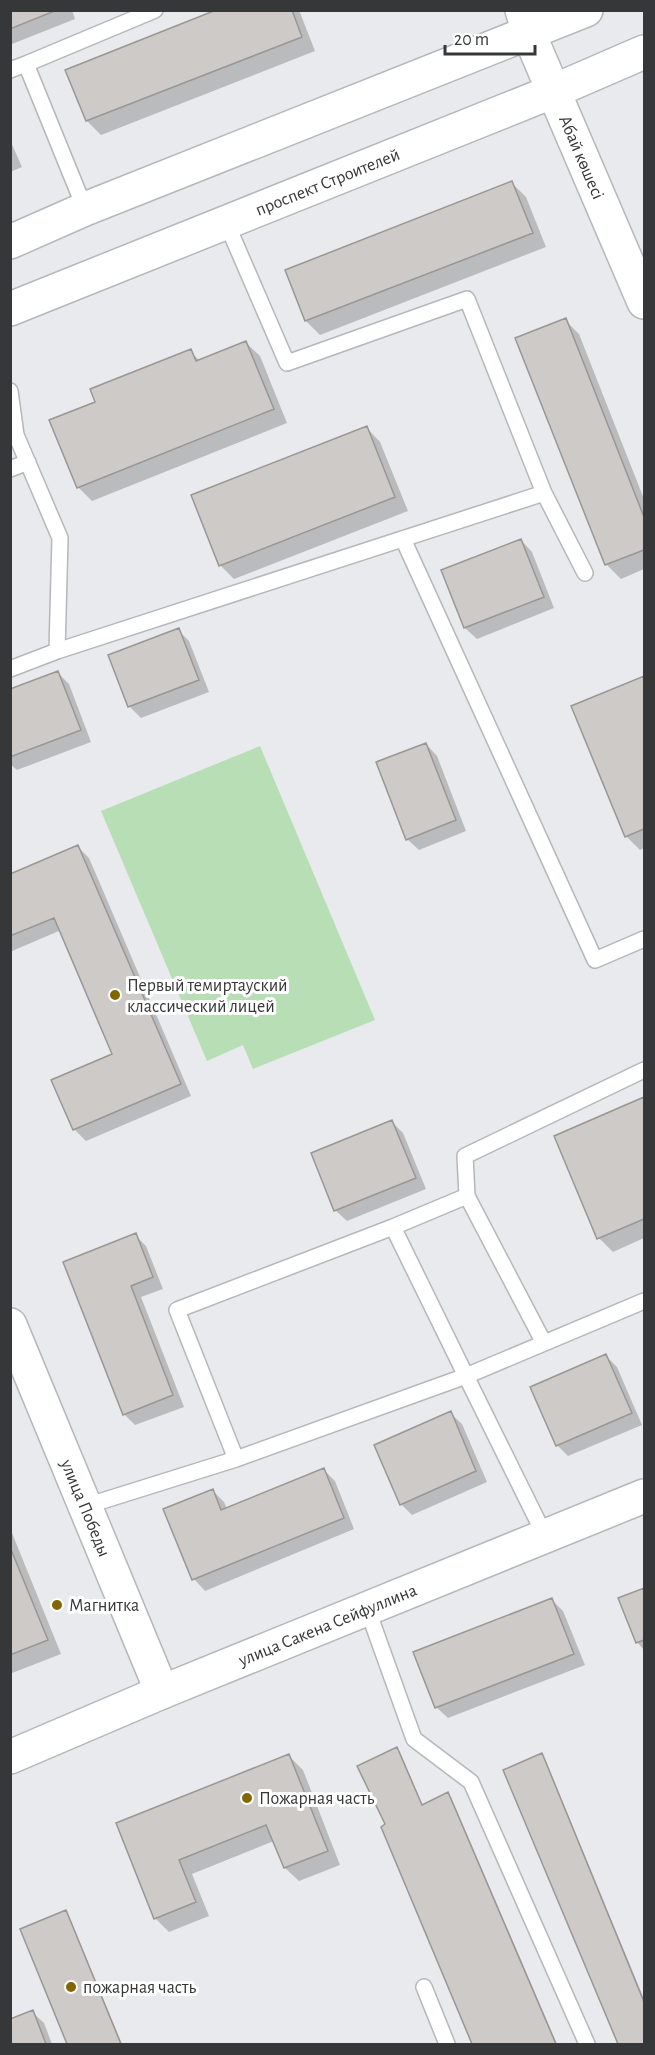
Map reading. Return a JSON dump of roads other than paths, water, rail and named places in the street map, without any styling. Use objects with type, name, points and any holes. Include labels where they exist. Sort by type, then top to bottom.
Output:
[{"type":"street","points":[[10,242],[526,22],[586,10]]},
{"type":"street","name":"Абай көшесі","points":[[526,22],[645,302]]},
{"type":"street","name":"проспект Строителей","points":[[10,309],[554,91],[645,52]]},
{"type":"street","name":"улица Победы","points":[[10,1325],[162,1692]]},
{"type":"street","name":"улица Сакена Сейфуллина","points":[[10,1757],[162,1692],[645,1496]]},
{"type":"lane","points":[[10,69],[155,10]]},
{"type":"lane","points":[[26,64],[85,210]]},
{"type":"lane","points":[[226,222],[287,363],[467,299],[544,494],[585,573]]},
{"type":"lane","points":[[10,391],[16,435],[60,538],[57,651]]},
{"type":"lane","points":[[10,469],[28,462]]},
{"type":"lane","points":[[10,669],[57,651],[544,494]]},
{"type":"lane","points":[[403,539],[596,960],[645,939]]},
{"type":"lane","points":[[544,1344],[467,1196],[465,1156],[645,1070]]},
{"type":"lane","points":[[236,1459],[177,1310],[467,1196]]},
{"type":"lane","points":[[393,1227],[545,1536]]},
{"type":"lane","points":[[86,1506],[236,1459],[466,1376],[645,1301]]},
{"type":"lane","points":[[367,1608],[414,1739],[471,1782],[587,2044]]},
{"type":"lane","points":[[424,1987],[447,2044]]},
{"type":"place","name":"Первый темиртауский классический лицей","points":[[115,995]]},
{"type":"place","name":"Магнитка","points":[[57,1605]]},
{"type":"place","name":"Пожарная часть","points":[[247,1798]]},
{"type":"place","name":"пожарная часть","points":[[71,1987]]}]
